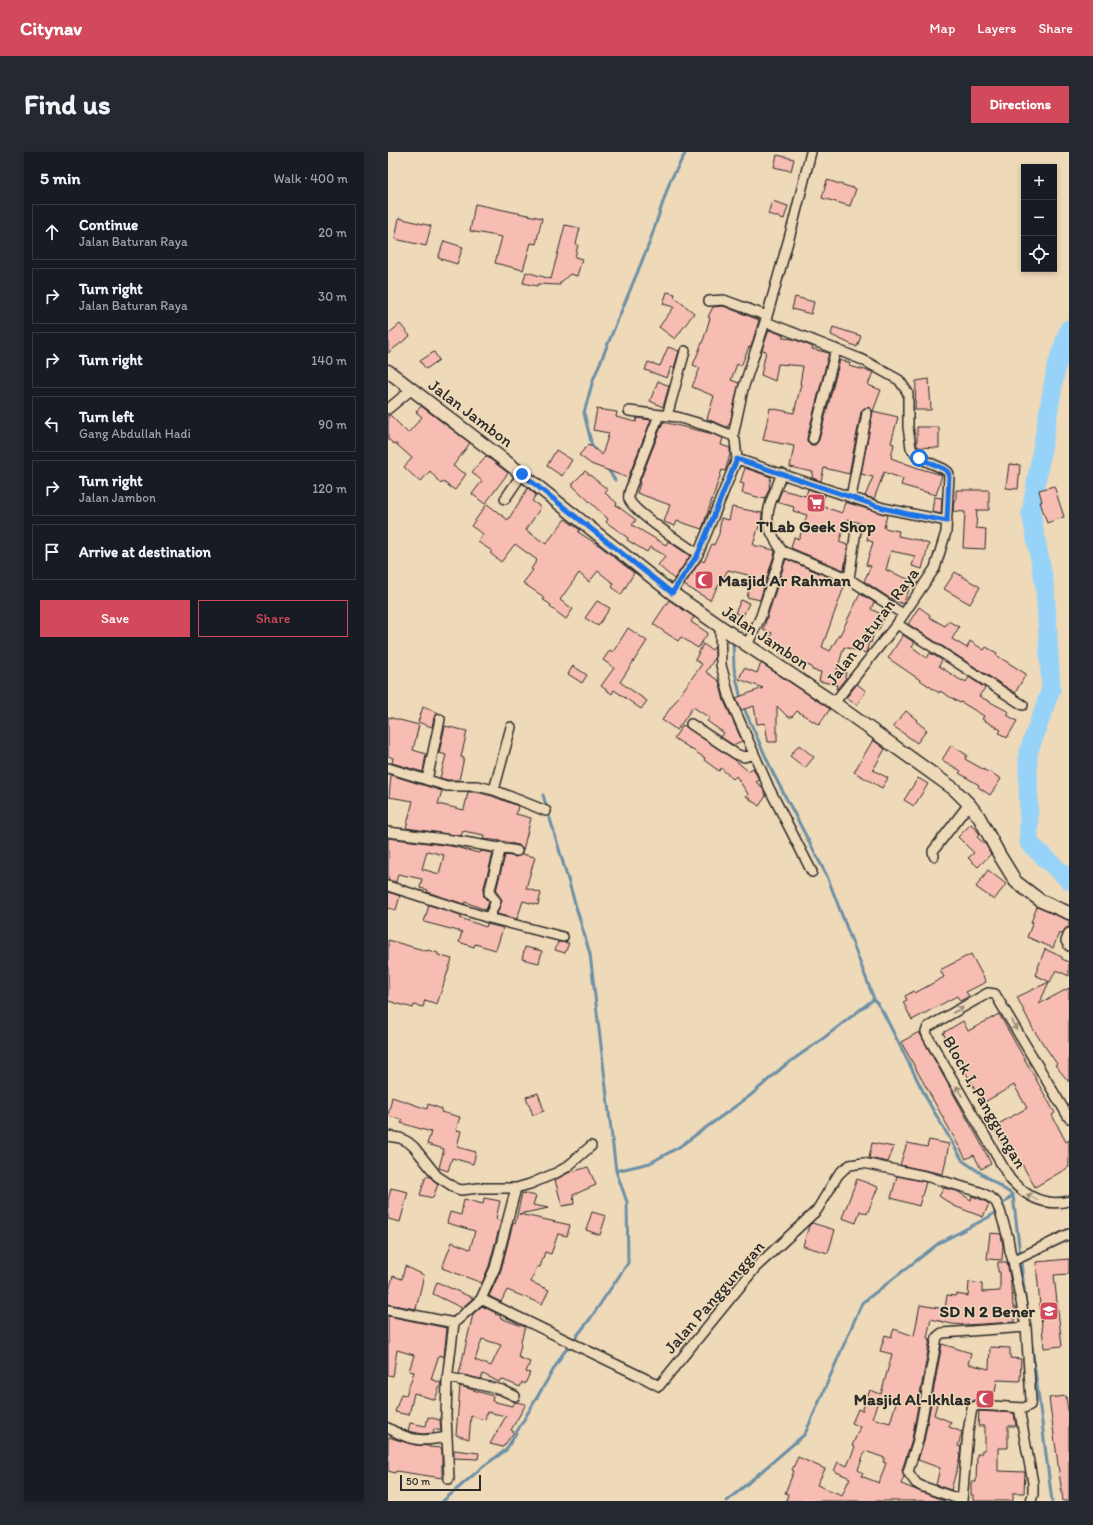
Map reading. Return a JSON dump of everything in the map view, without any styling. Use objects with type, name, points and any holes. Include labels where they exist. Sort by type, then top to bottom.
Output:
[{"type":"main road","name":"Jalan Jambon","points":[[388,371],[522,474],[672,593],[834,703],[954,789],[979,817],[1016,882],[1041,902],[1069,913]]},
{"type":"street","points":[[672,593],[698,554],[737,459],[735,440],[733,436],[743,389],[766,319],[793,224],[810,152]]},
{"type":"street","name":"Jalan Baturan Raya","points":[[709,301],[724,300],[863,360],[899,380],[908,393],[908,427],[912,448],[919,458],[944,469],[949,475],[947,521],[944,543],[935,568],[897,624],[834,703]]},
{"type":"street","points":[[814,439],[836,349]]},
{"type":"street","points":[[685,351],[663,415],[630,490],[629,498],[632,504],[655,524],[698,554]]},
{"type":"street","points":[[388,409],[412,389]]},
{"type":"street","points":[[629,411],[682,418],[733,436]]},
{"type":"street","points":[[851,497],[868,413]]},
{"type":"street","points":[[737,459],[902,513],[947,521]]},
{"type":"street","points":[[782,473],[770,506],[768,517],[769,528],[782,551],[849,579],[903,614]]},
{"type":"street","points":[[504,499],[522,474]]},
{"type":"street","points":[[849,579],[856,530]]},
{"type":"street","points":[[747,645],[761,616],[782,551]]},
{"type":"street","points":[[897,624],[1023,705]]},
{"type":"street","points":[[720,627],[721,666],[730,699],[773,795],[812,872]]},
{"type":"street","points":[[427,780],[440,720]]},
{"type":"street","points":[[691,724],[736,754],[744,757],[754,754]]},
{"type":"street","points":[[494,790],[511,727]]},
{"type":"street","points":[[388,768],[447,786],[477,786],[494,790],[546,811]]},
{"type":"street","points":[[934,856],[933,851],[969,804]]},
{"type":"street","points":[[388,832],[501,847],[517,851]]},
{"type":"street","points":[[489,918],[496,901],[489,893],[501,847]]},
{"type":"street","points":[[388,886],[489,918],[563,937]]},
{"type":"street","points":[[1069,933],[1066,942],[1069,946]]},
{"type":"street","name":"Block I, Panggungan","points":[[1069,1118],[997,997],[993,993],[988,993],[928,1027],[926,1034],[1010,1179],[1017,1187],[1035,1199],[1046,1203],[1069,1201]]},
{"type":"street","points":[[388,1136],[400,1138],[408,1142],[414,1147],[435,1174],[457,1189],[462,1190],[516,1188],[556,1173],[577,1160],[592,1146]]},
{"type":"street","name":"Jalan Panggunggan","points":[[481,1299],[659,1386],[756,1267],[822,1204],[838,1175],[850,1165],[856,1163],[863,1163],[929,1177],[988,1196],[996,1202],[1008,1238],[1010,1251],[1018,1259]]},
{"type":"street","points":[[449,1479],[446,1416],[448,1377],[454,1323],[481,1299],[497,1262],[516,1188]]},
{"type":"street","points":[[1026,1327],[942,1333],[937,1337],[918,1440],[908,1472],[916,1483],[962,1500],[968,1432],[972,1408],[976,1406],[1028,1407],[1031,1400],[1026,1327],[1018,1259],[1069,1234]]},
{"type":"street","points":[[388,1310],[454,1323]]},
{"type":"street","points":[[448,1377],[502,1390],[515,1396]]},
{"type":"street","points":[[1019,1408],[1033,1483],[1031,1501]]},
{"type":"street","points":[[388,1428],[403,1437],[408,1438],[428,1440],[447,1437]]},
{"type":"building","points":[[777,155],[794,159],[791,171],[774,167]]},
{"type":"building","points":[[827,180],[856,189],[850,206],[822,198]]},
{"type":"building","points":[[772,201],[788,206],[784,219],[768,214]]},
{"type":"building","points":[[475,204],[542,218],[536,244],[531,243],[523,270],[495,263],[502,237],[470,231]]},
{"type":"building","points":[[399,218],[431,226],[426,246],[395,239]]},
{"type":"building","points":[[565,225],[580,228],[576,244],[578,245],[575,257],[582,259],[577,276],[570,274],[560,283],[560,285],[538,284],[537,286],[523,283],[526,272],[551,279]]},
{"type":"building","points":[[444,241],[463,247],[457,264],[438,258]]},
{"type":"building","points":[[667,292],[675,294],[674,297],[694,313],[675,339],[659,327],[674,307],[663,304]]},
{"type":"building","points":[[795,297],[814,302],[811,314],[792,309]]},
{"type":"building","points":[[723,306],[759,320],[751,347],[749,347],[741,366],[737,364],[731,380],[739,383],[730,423],[727,427],[707,419],[714,396],[692,387],[700,368],[693,365],[704,338],[710,318],[708,317],[713,307]]},
{"type":"building","points":[[400,324],[410,336],[388,353],[388,334]]},
{"type":"building","points":[[833,327],[861,336],[857,347],[831,335]]},
{"type":"building","points":[[769,330],[783,335],[783,338],[793,339],[813,347],[812,349],[829,353],[807,438],[807,441],[811,445],[815,445],[819,440],[840,360],[850,363],[849,366],[873,372],[868,385],[881,390],[873,411],[868,407],[863,409],[861,412],[849,474],[824,468],[821,481],[812,478],[813,472],[790,467],[794,446],[763,440],[770,408],[794,413],[801,384],[803,366],[778,364],[775,381],[761,375],[766,351],[762,350]]},
{"type":"building","points":[[668,347],[679,351],[674,368],[671,367],[667,378],[645,370],[648,362],[660,366]]},
{"type":"building","points":[[434,352],[439,360],[426,369],[420,361]]},
{"type":"building","points":[[929,379],[931,410],[915,410],[916,381]]},
{"type":"building","points":[[658,381],[669,386],[663,407],[650,401]]},
{"type":"building","points":[[421,406],[470,443],[453,466],[466,474],[455,490],[443,482],[441,484],[430,471],[420,482],[404,467],[412,458],[395,443],[394,444],[388,439],[388,415],[390,415],[408,433],[422,417],[416,412]]},
{"type":"building","points":[[597,409],[617,412],[616,417],[636,422],[637,418],[651,420],[628,478],[591,464],[579,455],[589,444],[602,455],[609,433],[593,430]]},
{"type":"building","points":[[873,411],[898,417],[891,443],[894,444],[891,458],[942,475],[936,495],[901,485],[903,479],[884,472],[874,499],[865,496],[873,477],[861,474]]},
{"type":"building","points":[[663,422],[709,433],[723,438],[721,445],[730,448],[730,454],[725,471],[722,470],[702,529],[677,521],[675,526],[664,522],[670,505],[637,493],[639,483]]},
{"type":"building","points":[[917,427],[939,427],[939,448],[918,447]]},
{"type":"building","points":[[556,450],[572,460],[562,476],[547,466]]},
{"type":"building","points":[[486,456],[508,473],[485,504],[472,494],[482,481],[472,472]]},
{"type":"building","points":[[1009,464],[1020,465],[1018,489],[1006,488]]},
{"type":"building","points":[[745,468],[771,477],[770,486],[765,499],[742,493],[744,484],[740,483]]},
{"type":"building","points":[[585,471],[608,490],[605,493],[617,503],[616,505],[636,520],[632,525],[666,545],[668,541],[690,556],[674,579],[658,565],[666,556],[650,547],[647,552],[627,540],[628,538],[606,522],[608,519],[573,486],[573,483]]},
{"type":"building","points":[[1054,486],[1064,517],[1047,523],[1040,502],[1042,502],[1039,490]]},
{"type":"building","points":[[528,488],[536,495],[532,501],[541,507],[526,530],[546,544],[565,519],[580,530],[578,532],[600,546],[634,573],[621,595],[612,587],[614,584],[598,571],[589,582],[579,573],[560,600],[573,609],[566,619],[542,599],[544,597],[523,583],[533,570],[531,569],[537,560],[515,544],[501,562],[490,553],[492,551],[478,542],[483,534],[471,526],[487,504],[508,520]]},
{"type":"building","points":[[808,489],[825,495],[821,506],[842,513],[845,502],[887,515],[884,528],[899,531],[898,536],[929,544],[922,569],[912,566],[915,556],[891,551],[886,570],[913,581],[903,604],[888,597],[864,581],[871,566],[866,565],[873,542],[867,540],[870,526],[847,519],[839,542],[848,545],[844,570],[791,548],[794,537],[799,539],[807,515],[793,511],[794,507],[777,502],[782,490],[806,496]]},
{"type":"building","points":[[956,490],[989,490],[989,510],[977,510],[976,528],[986,529],[985,549],[963,548],[965,512],[953,511],[954,500],[956,500]]},
{"type":"building","points":[[934,497],[942,498],[941,514],[932,512]]},
{"type":"building","points":[[732,507],[762,513],[761,526],[759,526],[753,545],[774,550],[775,552],[760,600],[747,597],[752,576],[728,570],[710,600],[684,585],[701,560],[704,562],[712,544],[714,545],[719,534],[721,518],[729,520]]},
{"type":"building","points":[[786,559],[845,584],[822,647],[830,651],[840,635],[860,594],[874,602],[871,609],[885,616],[878,631],[875,629],[866,653],[844,647],[837,670],[846,672],[846,678],[837,689],[837,685],[819,681],[821,672],[812,670],[812,667],[781,654],[784,647],[769,643],[772,633],[763,630]]},
{"type":"building","points":[[955,572],[980,587],[970,604],[944,589]]},
{"type":"building","points":[[669,600],[694,617],[691,622],[708,633],[698,648],[681,637],[678,641],[653,624]]},
{"type":"building","points":[[741,600],[749,603],[743,616],[735,613]]},
{"type":"building","points":[[597,601],[610,608],[598,626],[585,618]]},
{"type":"building","points":[[919,607],[930,615],[929,617],[945,626],[948,621],[959,627],[952,639],[967,648],[970,641],[984,650],[986,647],[1026,674],[1015,693],[908,624]]},
{"type":"building","points":[[628,628],[647,641],[620,682],[647,701],[641,709],[614,690],[612,694],[601,686],[614,668],[603,660],[610,650],[613,652]]},
{"type":"building","points":[[903,635],[915,643],[912,647],[927,658],[930,653],[942,660],[939,666],[962,681],[963,680],[966,682],[969,677],[985,688],[979,696],[1009,712],[1007,715],[1017,721],[1007,738],[999,733],[1001,730],[982,719],[984,716],[940,691],[939,693],[888,658]]},
{"type":"building","points":[[703,644],[712,650],[715,646],[715,658],[706,672],[719,681],[724,701],[742,741],[733,745],[721,737],[724,733],[707,721],[710,718],[693,707],[677,730],[662,720],[702,664],[695,660]]},
{"type":"building","points":[[761,663],[830,709],[819,725],[797,711],[792,717],[788,717],[777,706],[777,742],[768,742],[765,723],[757,724],[754,706],[741,710],[736,698],[763,688],[739,679],[744,668],[757,673]]},
{"type":"building","points":[[573,666],[587,675],[582,683],[568,674]]},
{"type":"building","points":[[857,684],[866,691],[857,705],[846,698]]},
{"type":"building","points":[[423,707],[439,713],[434,717],[432,727],[418,722]]},
{"type":"building","points":[[906,711],[927,730],[917,743],[893,726]]},
{"type":"building","points":[[388,717],[419,725],[413,750],[426,754],[423,772],[392,763],[393,758],[388,756]]},
{"type":"building","points":[[683,725],[735,760],[748,771],[753,768],[759,780],[756,782],[762,787],[766,796],[759,806],[746,796],[748,794],[736,776],[733,779],[721,768],[719,771],[704,760],[705,758],[674,738]]},
{"type":"building","points":[[445,726],[467,731],[461,757],[464,758],[459,780],[440,778],[446,755],[439,753]]},
{"type":"building","points":[[873,740],[885,749],[873,770],[888,778],[882,788],[854,772]]},
{"type":"building","points":[[799,745],[814,757],[805,768],[790,756]]},
{"type":"building","points":[[951,745],[967,755],[965,759],[1001,779],[990,795],[978,787],[979,785],[959,773],[961,771],[942,760]]},
{"type":"building","points":[[391,775],[442,791],[438,804],[464,810],[468,792],[476,792],[492,796],[518,806],[516,814],[531,818],[523,850],[518,845],[502,841],[483,839],[484,835],[463,831],[461,836],[406,828],[413,801],[389,797]]},
{"type":"building","points":[[918,778],[928,784],[914,806],[904,800]]},
{"type":"building","points":[[971,824],[980,834],[977,837],[986,845],[991,854],[978,867],[968,858],[974,853],[958,837]]},
{"type":"building","points":[[388,838],[451,846],[479,853],[480,851],[493,853],[483,891],[484,897],[489,902],[486,910],[465,902],[464,904],[427,892],[428,890],[420,888],[422,879],[398,874],[396,882],[388,880]],"holes":[[[427,851],[444,855],[439,874],[422,869]]]},
{"type":"building","points":[[522,854],[535,857],[526,888],[541,893],[538,905],[523,901],[517,919],[497,914],[502,900],[496,891],[505,855],[516,857]]},
{"type":"building","points":[[988,870],[1006,884],[994,900],[976,887]]},
{"type":"building","points":[[388,892],[400,896],[396,910],[388,908]]},
{"type":"building","points":[[429,905],[461,915],[460,918],[486,927],[487,924],[503,928],[496,950],[475,944],[474,947],[459,942],[462,932],[424,922]]},
{"type":"building","points":[[1037,907],[1069,920],[1069,927],[1065,929],[1062,934],[1059,933],[1053,948],[1027,937]]},
{"type":"building","points":[[388,940],[427,951],[428,950],[452,959],[437,1004],[425,1000],[423,1007],[414,1005],[413,1008],[388,1001]]},
{"type":"building","points":[[558,942],[569,943],[565,953],[555,950]]},
{"type":"building","points":[[525,947],[542,951],[539,963],[522,959]]},
{"type":"building","points":[[1045,949],[1069,962],[1069,976],[1056,970],[1050,982],[1035,975]]},
{"type":"building","points":[[971,954],[986,982],[966,992],[969,996],[960,1001],[957,996],[912,1020],[903,1002],[907,1000],[905,996],[914,991],[915,993],[944,977],[940,970]]},
{"type":"building","points":[[1049,982],[1039,1004],[1069,988],[1069,1082],[1055,1065],[1057,1064],[1033,1029],[1017,997]]},
{"type":"building","points":[[999,1014],[1055,1113],[1052,1115],[1066,1142],[1069,1140],[1069,1167],[1035,1187],[1020,1161],[1015,1164],[1005,1144],[1003,1145],[993,1127],[1027,1108],[1014,1085],[983,1103],[943,1033],[963,1021],[968,1031]]},
{"type":"building","points":[[919,1032],[991,1164],[981,1169],[974,1155],[966,1159],[901,1042]]},
{"type":"building","points":[[538,1093],[544,1111],[533,1115],[526,1097]]},
{"type":"building","points":[[392,1097],[427,1109],[428,1104],[442,1109],[441,1112],[460,1117],[456,1130],[461,1131],[457,1147],[476,1152],[473,1164],[452,1158],[448,1171],[439,1168],[444,1149],[427,1144],[431,1132],[401,1123],[403,1120],[388,1116]]},
{"type":"building","points":[[929,1140],[949,1144],[943,1174],[900,1165],[907,1143],[927,1147]]},
{"type":"building","points":[[872,1143],[894,1147],[888,1162],[869,1158]]},
{"type":"building","points":[[588,1167],[596,1185],[573,1195],[574,1204],[562,1206],[555,1180],[568,1173]]},
{"type":"building","points":[[426,1176],[430,1177],[438,1184],[433,1198],[420,1195]]},
{"type":"building","points":[[897,1176],[926,1182],[919,1206],[891,1198]]},
{"type":"building","points":[[857,1179],[878,1187],[867,1214],[860,1211],[856,1223],[842,1218]]},
{"type":"building","points":[[391,1188],[408,1192],[400,1222],[388,1219],[388,1201]]},
{"type":"building","points":[[944,1188],[957,1191],[971,1200],[972,1196],[985,1201],[989,1204],[983,1217],[954,1206],[939,1196]]},
{"type":"building","points":[[522,1193],[536,1196],[533,1205],[549,1208],[519,1214],[570,1225],[567,1236],[558,1234],[551,1254],[545,1252],[540,1267],[537,1267],[531,1282],[549,1290],[542,1304],[507,1290],[501,1302],[489,1296],[501,1270],[513,1223],[515,1224]]},
{"type":"building","points":[[484,1198],[500,1201],[496,1219],[501,1221],[489,1266],[482,1283],[442,1268],[452,1242],[470,1249],[475,1231],[447,1223],[450,1212],[461,1215],[464,1199],[483,1204]]},
{"type":"building","points":[[592,1212],[606,1216],[600,1235],[586,1230]]},
{"type":"building","points":[[812,1223],[835,1230],[828,1253],[803,1246],[809,1226]]},
{"type":"building","points":[[990,1233],[1001,1234],[1003,1246],[1002,1260],[987,1259]]},
{"type":"building","name":"SD N 2 Bener","points":[[1069,1259],[1069,1274],[1054,1275],[1062,1346],[1044,1348],[1036,1262]]},
{"type":"building","points":[[998,1262],[1007,1262],[1013,1307],[1015,1307],[1015,1322],[965,1325],[952,1324],[931,1319],[927,1338],[930,1339],[912,1439],[902,1470],[904,1476],[901,1484],[945,1501],[786,1501],[788,1494],[785,1493],[794,1471],[792,1470],[798,1457],[825,1469],[817,1485],[842,1495],[850,1478],[834,1471],[838,1462],[847,1466],[855,1447],[852,1446],[860,1427],[852,1423],[858,1409],[862,1411],[870,1390],[881,1394],[892,1354],[880,1351],[885,1335],[891,1337],[894,1329],[914,1336],[920,1305],[945,1309],[947,1295],[955,1296],[956,1294],[968,1296],[969,1282],[982,1284],[982,1292],[1000,1291],[1000,1272],[998,1272]],"holes":[[[880,1397],[880,1400],[896,1403],[890,1423],[872,1418]],[[865,1451],[885,1458],[883,1462],[886,1463],[879,1483],[861,1476],[863,1473],[858,1470]]]},
{"type":"building","points":[[405,1266],[424,1275],[416,1309],[388,1304],[388,1295],[393,1276],[402,1279]]},
{"type":"building","points":[[437,1282],[473,1298],[462,1308],[433,1294]]},
{"type":"building","points":[[482,1306],[501,1316],[500,1318],[525,1327],[518,1357],[530,1362],[526,1372],[530,1373],[525,1384],[522,1382],[520,1387],[501,1379],[499,1382],[483,1374],[481,1379],[459,1374],[473,1314]],"holes":[[[482,1339],[501,1345],[491,1366],[475,1360]]]},
{"type":"building","points":[[388,1316],[447,1328],[444,1357],[439,1355],[431,1379],[441,1383],[435,1400],[414,1393],[409,1415],[395,1412],[401,1394],[406,1395],[414,1372],[409,1371],[414,1355],[397,1350],[393,1376],[388,1375]]},
{"type":"building","points":[[942,1344],[971,1353],[968,1364],[989,1369],[990,1347],[1010,1348],[1010,1358],[1021,1359],[1020,1381],[997,1380],[995,1392],[990,1391],[991,1400],[977,1399],[967,1404],[939,1396],[934,1415],[951,1422],[949,1427],[962,1432],[958,1446],[961,1447],[959,1461],[951,1490],[936,1485],[940,1468],[918,1460],[924,1441]]},
{"type":"building","points":[[460,1386],[493,1396],[492,1401],[512,1406],[515,1402],[526,1404],[511,1430],[514,1432],[503,1447],[490,1444],[506,1416],[487,1412],[485,1420],[471,1416],[469,1439],[456,1435]]},
{"type":"building","points":[[1066,1396],[1069,1418],[1069,1501],[1063,1501],[1049,1398]]},
{"type":"building","points":[[979,1411],[1014,1413],[1016,1426],[1008,1426],[1008,1448],[998,1448],[998,1471],[1025,1472],[1024,1493],[1013,1493],[1013,1501],[973,1501],[973,1495],[971,1495],[971,1482],[976,1482],[977,1454],[981,1454],[982,1450],[985,1450],[985,1426],[978,1426]]},
{"type":"building","points":[[428,1417],[440,1420],[441,1431],[434,1429],[433,1433],[423,1434],[408,1431],[410,1423],[426,1426]]},
{"type":"building","points":[[388,1437],[415,1445],[442,1448],[442,1478],[388,1471]]},
{"type":"building","points":[[454,1450],[479,1453],[478,1459],[454,1458]]},
{"type":"waterway","points":[[595,450],[592,446],[584,413],[593,380],[649,244],[670,181],[686,152]]},
{"type":"waterway","points":[[1069,329],[1056,368],[1031,513],[1045,587],[1051,689],[1028,753],[1029,843],[1069,880]]},
{"type":"waterway","points":[[607,468],[615,480]]},
{"type":"waterway","points":[[733,641],[734,668],[741,699]]},
{"type":"waterway","points":[[743,706],[773,773],[827,876],[874,999],[883,1012],[929,1103],[963,1161],[1013,1195]]},
{"type":"waterway","points":[[543,795],[590,954],[616,1171],[650,1163],[679,1147],[751,1095],[784,1066],[825,1037],[874,999]]},
{"type":"waterway","points":[[443,1501],[485,1465],[506,1450],[562,1355],[590,1319],[628,1263],[627,1202],[616,1171]]},
{"type":"waterway","points":[[1013,1195],[1026,1305]]},
{"type":"waterway","points":[[1004,1203],[1013,1195]]},
{"type":"waterway","points":[[727,1501],[805,1434],[862,1303],[939,1243],[994,1213]]},
{"type":"waterway","points":[[1032,1346],[1052,1501]]},
{"type":"place","name":"T'Lab Geek Shop","points":[[816,503]]},
{"type":"place","name":"Masjid Ar Rahman","points":[[704,580]]},
{"type":"place","name":"SD N 2 Bener","points":[[1049,1311]]},
{"type":"place","name":"Masjid Al-Ikhlas","points":[[985,1399]]},
{"type":"route","points":[[522,474],[672,593],[698,554],[737,459],[883,508],[947,521],[950,481],[948,472],[919,458]]}]
